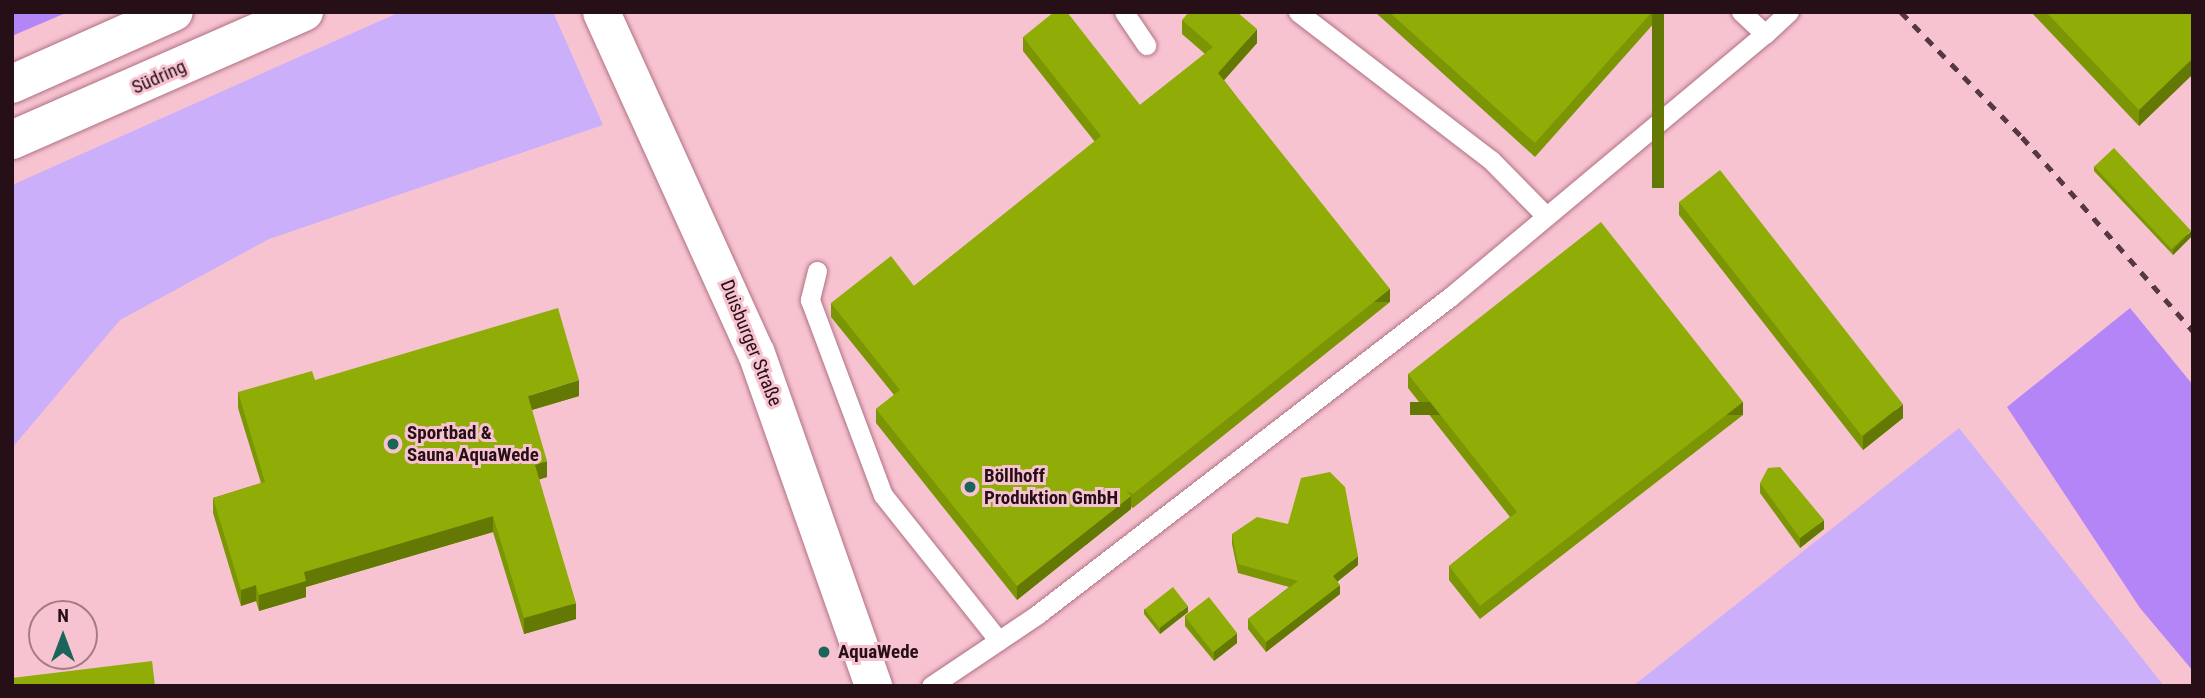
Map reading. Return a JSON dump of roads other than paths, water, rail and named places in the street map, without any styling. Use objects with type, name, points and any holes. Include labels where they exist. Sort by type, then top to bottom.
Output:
[{"type":"main road","points":[[12,84],[174,12]]},
{"type":"main road","name":"Südring","points":[[12,140],[304,12]]},
{"type":"street","name":"Duisburger Straße","points":[[601,12],[755,353],[873,686]]},
{"type":"lane","points":[[1124,12],[1146,45]]},
{"type":"lane","points":[[1298,12],[1491,160],[1544,214]]},
{"type":"lane","points":[[1741,12],[1765,34]]},
{"type":"lane","points":[[932,686],[999,641],[1450,297],[1544,214],[1789,12]]},
{"type":"lane","points":[[817,271],[810,300],[883,495],[999,641]]},
{"type":"railway","points":[[1901,12],[2022,137],[2193,331]]},
{"type":"place","name":"Sportbad & Sauna AquaWede","points":[[393,444]]},
{"type":"place","name":"Böllhoff Produktion GmbH","points":[[970,487]]},
{"type":"place","name":"AquaWede","points":[[824,652]]}]
